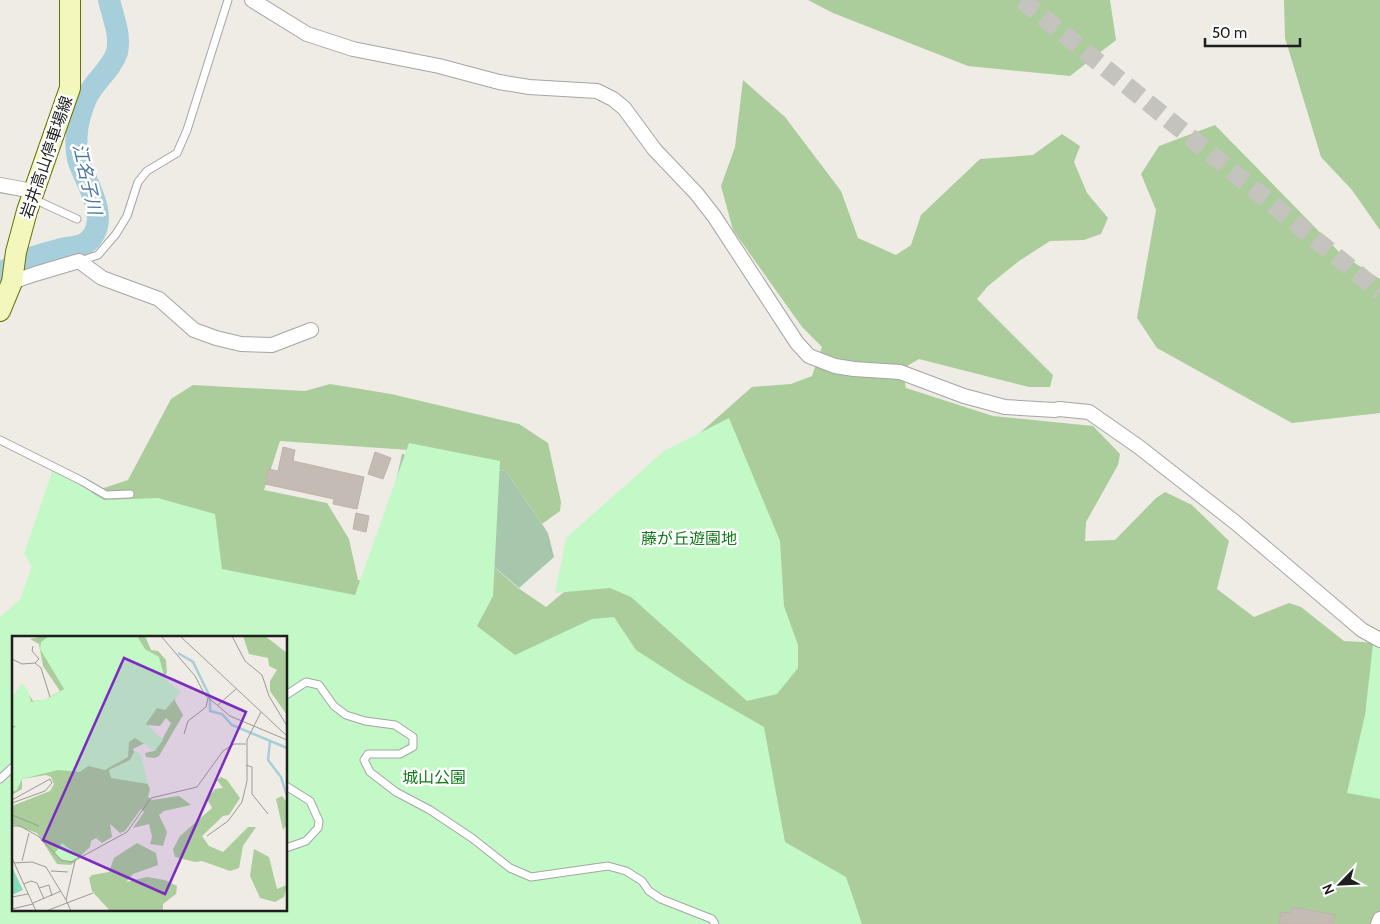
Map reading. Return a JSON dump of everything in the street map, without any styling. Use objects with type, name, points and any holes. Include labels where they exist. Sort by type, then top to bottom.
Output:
[{"type":"main road","name":"岩井高山停車場線","points":[[0,311],[12,280],[16,252],[32,196],[70,88],[70,0]]},
{"type":"street","points":[[252,0],[307,34],[353,48],[439,66],[499,82],[529,87],[597,91],[613,99],[624,108],[655,150],[696,193],[714,216],[797,343],[810,356],[845,368],[900,372],[964,396],[1005,407],[1089,412],[1139,447],[1236,523],[1362,630],[1380,640]]},
{"type":"street","points":[[0,185],[32,196]]},
{"type":"street","points":[[12,280],[80,261],[102,278],[159,299],[194,330],[216,338],[241,344],[272,345],[311,330]]},
{"type":"street","points":[[1378,924],[1380,919]]},
{"type":"lane","points":[[80,261],[98,255],[116,234],[127,216],[138,182],[147,171],[177,153],[187,130],[228,0]]},
{"type":"lane","points":[[32,196],[38,202],[77,219]]},
{"type":"lane","points":[[0,440],[106,495],[130,494]]},
{"type":"lane","points":[[288,694],[306,682],[319,684],[334,706],[346,716],[366,722],[395,725],[413,737],[413,747],[400,754],[368,754],[364,760],[370,772],[396,792],[437,814],[472,838],[510,868],[531,877],[608,866],[626,871],[642,881],[649,891],[661,899],[712,919],[715,924]]},
{"type":"lane","points":[[0,779],[12,768]]},
{"type":"lane","points":[[288,787],[310,801],[319,821],[318,828],[306,841],[288,847]]},
{"type":"green space","points":[[808,0],[1110,0],[1116,40],[1070,76],[968,66],[833,13]]},
{"type":"green space","points":[[1284,0],[1380,0],[1380,230],[1352,190],[1321,157],[1285,38]]},
{"type":"green space","points":[[743,80],[785,117],[841,191],[858,238],[896,255],[911,245],[921,215],[980,159],[1033,155],[1062,134],[1080,146],[1074,162],[1087,193],[1108,218],[1101,234],[1084,240],[1050,241],[1019,261],[988,286],[977,299],[1053,375],[1050,387],[1029,387],[919,359],[902,369],[906,388],[993,416],[1093,426],[1120,454],[1118,465],[1086,522],[1085,541],[1115,540],[1156,498],[1165,492],[1192,505],[1229,541],[1217,589],[1254,617],[1289,603],[1301,607],[1344,641],[1380,643],[1380,924],[0,924],[0,621],[33,635],[64,501],[128,480],[171,399],[193,385],[305,391],[330,384],[391,394],[519,424],[548,443],[561,502],[560,511],[542,524],[506,471],[409,450],[280,441],[264,490],[327,503],[349,539],[358,580],[367,582],[478,553],[518,588],[546,607],[595,566],[692,440],[752,387],[791,384],[812,376],[822,347],[802,327],[733,230],[721,186],[735,147]]},
{"type":"green space","points":[[1215,125],[1342,255],[1380,279],[1380,413],[1292,423],[1157,348],[1137,318],[1156,210],[1141,174],[1159,146]]},
{"type":"green space","name":"藤が丘遊園地","points":[[729,418],[780,541],[784,606],[798,645],[798,668],[777,694],[747,701],[631,597],[610,588],[555,593],[566,538],[664,451]]},
{"type":"green space","name":"城山公園","points":[[409,443],[500,461],[493,596],[477,626],[515,655],[592,619],[614,617],[636,650],[684,681],[764,727],[785,842],[846,877],[862,924],[0,924],[0,617],[20,600],[32,566],[24,554],[53,469],[104,500],[158,498],[215,514],[222,569],[355,595]]},
{"type":"green space","points":[[402,454],[506,471],[548,533],[554,557],[519,588],[478,553],[388,516]]},
{"type":"green space","points":[[1373,644],[1380,647],[1380,799],[1347,793],[1365,715]]},
{"type":"building","points":[[283,447],[295,450],[293,461],[364,477],[357,509],[333,504],[334,499],[265,484],[268,469],[278,471]]},
{"type":"building","points":[[375,452],[391,458],[383,479],[368,474]]},
{"type":"building","points":[[356,513],[369,516],[366,532],[353,529]]},
{"type":"building","points":[[1292,907],[1335,915],[1333,924],[1279,924],[1281,912],[1291,913]]},
{"type":"waterway","name":"江名子川","points":[[0,276],[20,262],[86,243],[97,228],[97,208],[78,159],[76,139],[79,118],[87,97],[112,63],[117,52],[117,33],[109,0]]},
{"type":"tunnel","points":[[1022,0],[1380,292]]}]
